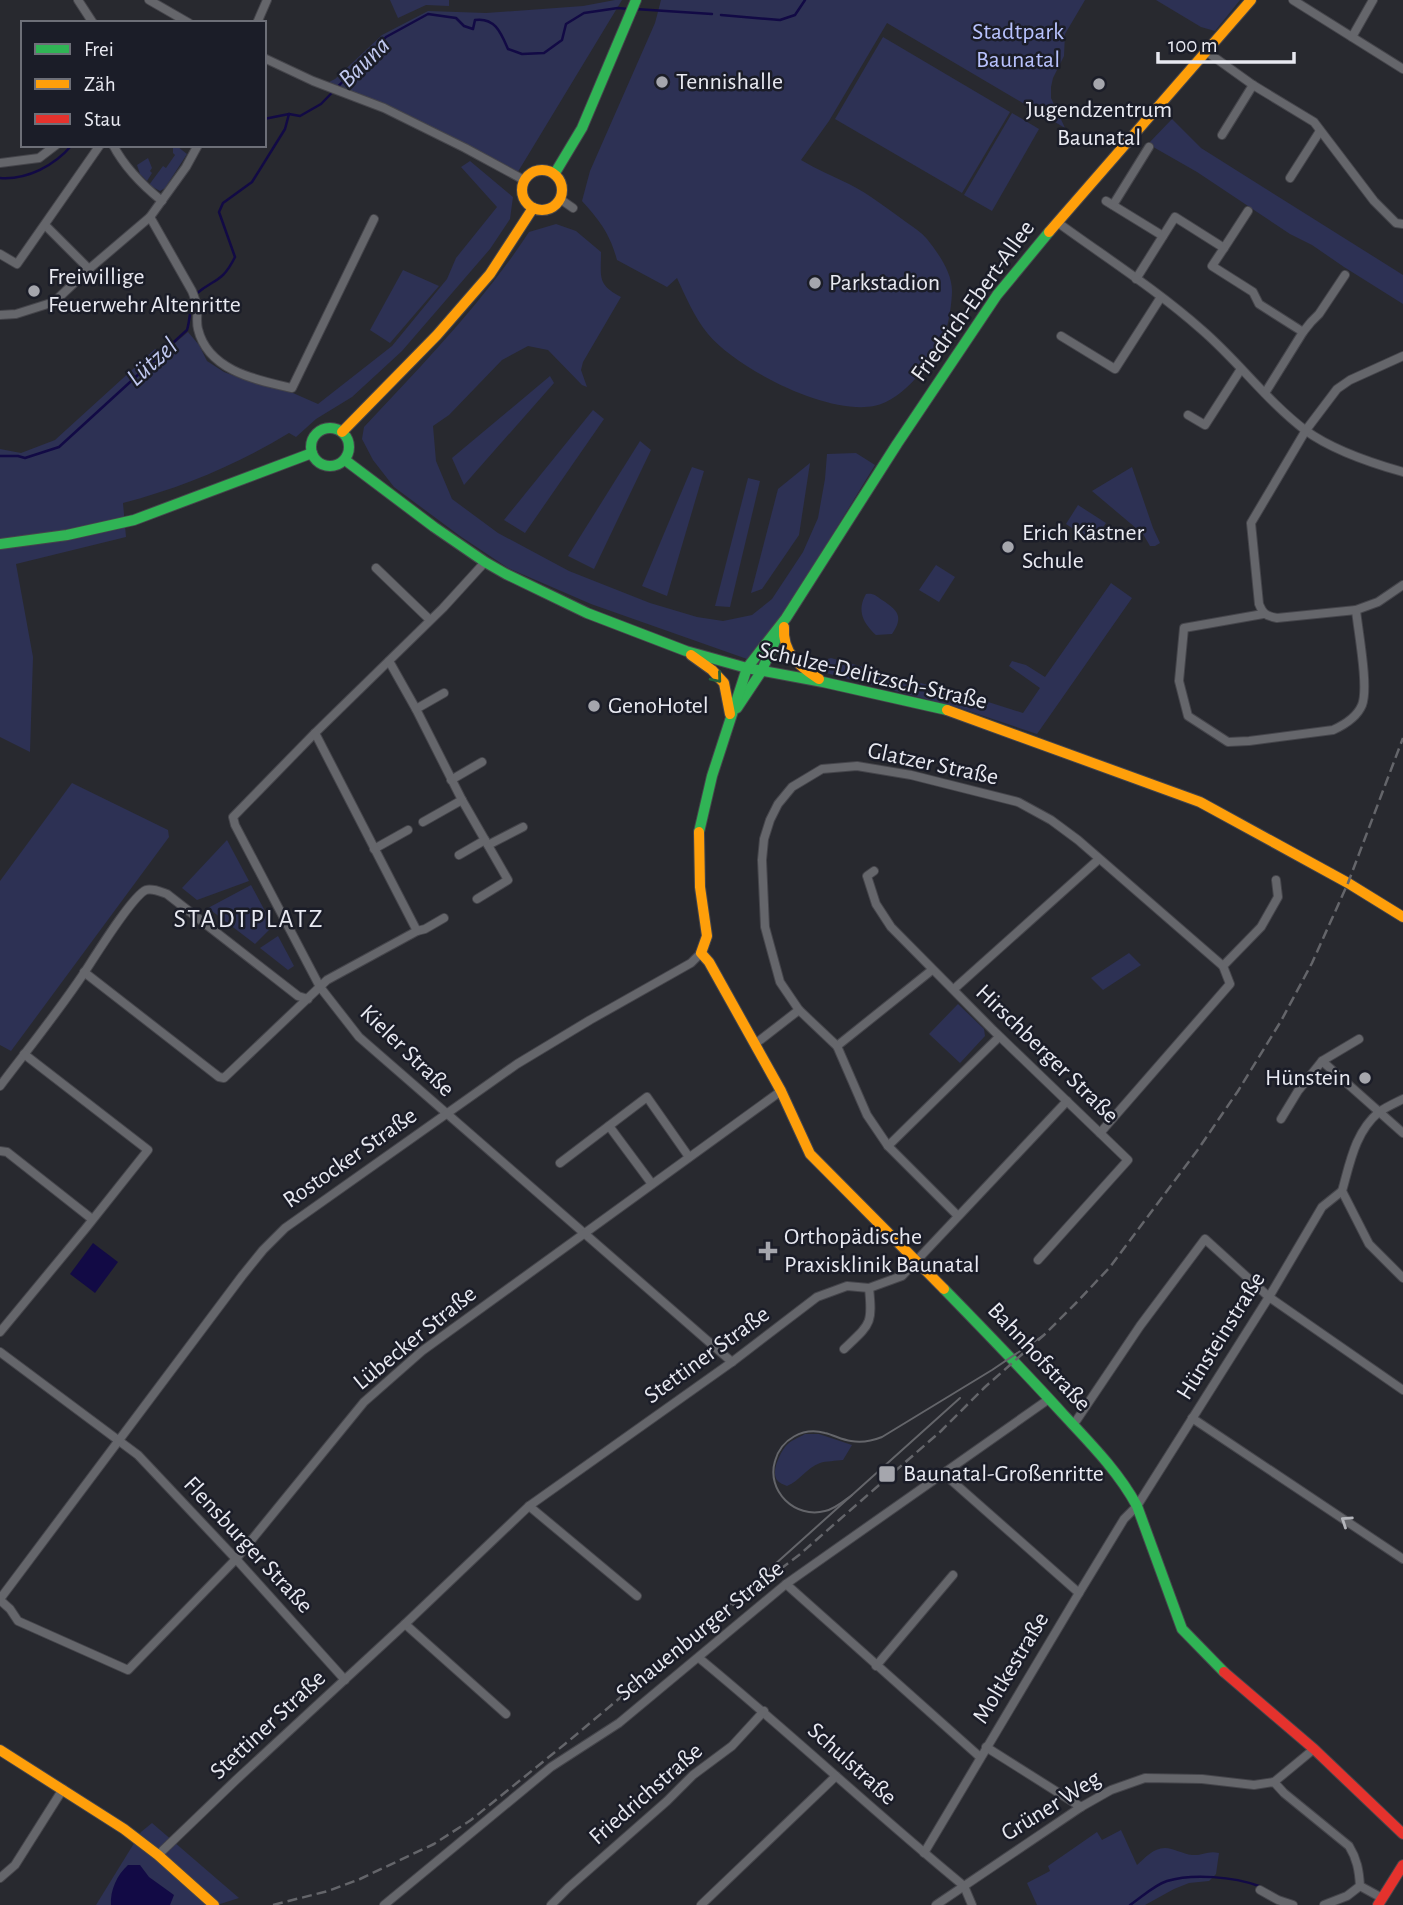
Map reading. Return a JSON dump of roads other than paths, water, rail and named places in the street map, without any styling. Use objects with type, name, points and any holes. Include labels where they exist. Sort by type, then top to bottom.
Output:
[{"type":"street","points":[[78,0],[92,21]]},
{"type":"street","points":[[149,0],[186,21]]},
{"type":"street","points":[[258,21],[267,0]]},
{"type":"street","points":[[555,173],[582,128],[636,0]]},
{"type":"street","name":"Friedrich-Ebert-Allee","points":[[786,618],[996,295],[1251,0]]},
{"type":"street","points":[[1293,0],[1403,69]]},
{"type":"street","points":[[1352,37],[1373,0]]},
{"type":"street","points":[[1207,52],[1253,85],[1314,122],[1374,201],[1396,223],[1403,224]]},
{"type":"street","points":[[266,59],[323,85],[384,108],[524,180]]},
{"type":"street","points":[[1222,135],[1253,85]]},
{"type":"street","points":[[1290,178],[1320,131]]},
{"type":"street","points":[[0,163],[39,158],[53,147]]},
{"type":"street","points":[[0,254],[17,264],[99,147]]},
{"type":"street","points":[[114,147],[125,166],[162,201]]},
{"type":"street","points":[[0,315],[54,302],[150,217],[197,147]]},
{"type":"street","points":[[1149,147],[1109,203],[1163,236]]},
{"type":"street","points":[[538,170],[555,173],[560,179],[562,189],[560,199],[553,207],[543,211],[533,208],[526,201],[522,190],[524,180],[530,173],[538,170]]},
{"type":"street","points":[[560,199],[573,208]]},
{"type":"street","points":[[342,432],[438,335],[489,274],[533,208]]},
{"type":"street","points":[[1248,211],[1212,266],[1253,292],[1259,304],[1303,332]]},
{"type":"street","points":[[150,217],[192,291],[197,304],[198,329],[211,353],[222,365],[292,388],[374,219]]},
{"type":"street","points":[[1136,279],[1175,217],[1224,248]]},
{"type":"street","points":[[1057,222],[1202,330],[1306,430],[1371,463],[1403,472]]},
{"type":"street","points":[[45,225],[89,269]]},
{"type":"street","points":[[1265,393],[1303,332],[1319,314],[1345,275]]},
{"type":"street","points":[[1061,336],[1115,369],[1161,298]]},
{"type":"street","points":[[1403,356],[1350,380],[1326,401],[1251,523],[1259,604],[1263,614],[1268,617],[1356,610],[1378,602],[1403,584]]},
{"type":"street","points":[[1188,415],[1205,425],[1241,369]]},
{"type":"street","points":[[331,427],[342,432],[349,442],[345,460],[340,464],[320,464],[312,453],[312,441],[319,431],[331,427]]},
{"type":"street","points":[[0,544],[67,535],[134,520],[312,453]]},
{"type":"street","name":"Schulze-Delitzsch-Straße","points":[[345,460],[441,533],[485,562],[587,613],[686,651],[761,672],[823,682],[957,712],[1200,802],[1348,883],[1403,917]]},
{"type":"street","name":"Kieler Straße","points":[[485,562],[233,817],[234,825],[320,987],[359,1037],[732,1362]]},
{"type":"street","points":[[376,568],[430,620]]},
{"type":"street","points":[[1263,614],[1184,628],[1179,681],[1188,716],[1228,742],[1333,730],[1354,716],[1362,705],[1364,686],[1356,610]]},
{"type":"street","points":[[701,953],[706,936],[700,887],[699,833],[712,776],[747,668],[786,618]]},
{"type":"street","points":[[731,716],[761,672],[786,618]]},
{"type":"street","points":[[786,618],[782,635],[785,648],[798,666],[823,682]]},
{"type":"street","points":[[686,651],[712,670],[724,683],[731,716]]},
{"type":"street","points":[[389,661],[451,780],[508,880],[477,899]]},
{"type":"street","points":[[416,709],[444,693]]},
{"type":"street","points":[[315,733],[417,931]]},
{"type":"street","points":[[451,780],[482,762]]},
{"type":"street","name":"Glatzer Straße","points":[[837,1046],[799,1010],[780,982],[765,927],[762,860],[764,839],[770,820],[778,804],[792,787],[822,769],[868,767],[1018,802],[1078,839],[1223,966]]},
{"type":"street","points":[[423,822],[462,800]]},
{"type":"street","points":[[458,855],[523,827]]},
{"type":"street","points":[[374,849],[408,830]]},
{"type":"street","points":[[954,989],[1099,859]]},
{"type":"street","name":"Hirschberger Straße","points":[[874,871],[867,876],[876,904],[891,927],[999,1037],[1128,1160],[1038,1260]]},
{"type":"street","points":[[1100,1133],[1230,984],[1223,966],[1261,927],[1278,897],[1276,880]]},
{"type":"street","points":[[0,1086],[97,951],[136,899],[146,890],[167,894],[298,996],[308,999]]},
{"type":"street","points":[[84,972],[219,1077],[225,1078],[327,980],[444,918]]},
{"type":"street","name":"Bahnhofstraße","points":[[701,953],[709,962],[781,1091],[810,1154],[1003,1348],[1074,1424],[1130,1493],[1182,1629],[1223,1671],[1314,1749],[1403,1834]]},
{"type":"street","name":"Rostocker Straße","points":[[236,1559],[128,1670],[18,1621],[0,1600],[242,1276],[285,1228],[517,1064],[691,963],[701,953]]},
{"type":"street","points":[[932,970],[837,1046],[867,1115],[888,1146],[958,1216]]},
{"type":"street","points":[[755,1044],[799,1010]]},
{"type":"street","points":[[888,1146],[999,1037]]},
{"type":"street","points":[[1281,1119],[1298,1091],[1322,1061],[1359,1039]]},
{"type":"street","points":[[0,1332],[148,1150],[24,1054]]},
{"type":"street","points":[[1322,1061],[1403,1133]]},
{"type":"street","name":"Lübecker Straße","points":[[236,1559],[364,1402],[422,1351],[781,1091]]},
{"type":"street","points":[[560,1163],[647,1097],[689,1157]]},
{"type":"street","points":[[1403,1099],[1380,1111],[1363,1128],[1342,1191],[1369,1244],[1403,1278]]},
{"type":"street","name":"Stettiner Straße","points":[[159,1855],[529,1506],[732,1362],[817,1297],[847,1286],[869,1288],[902,1276],[1067,1101]]},
{"type":"street","points":[[609,1126],[652,1184]]},
{"type":"street","points":[[0,1151],[6,1152],[92,1219]]},
{"type":"street","name":"Hünsteinstraße","points":[[1137,1506],[1269,1297],[1322,1207],[1342,1191]]},
{"type":"street","points":[[1074,1424],[1140,1326],[1205,1239],[1269,1297],[1403,1390]]},
{"type":"street","points":[[844,1349],[862,1332],[869,1321],[872,1313],[869,1288]]},
{"type":"street","points":[[0,1352],[120,1441]]},
{"type":"street","name":"Schauenburger Straße","points":[[384,1905],[551,1767],[619,1723],[786,1584],[1049,1399]]},
{"type":"street","points":[[1192,1418],[1403,1559]]},
{"type":"street","name":"Flensburger Straße","points":[[120,1441],[138,1455],[236,1559],[345,1680]]},
{"type":"street","points":[[943,1473],[1079,1593]]},
{"type":"street","points":[[529,1506],[637,1596]]},
{"type":"street","name":"Moltkestraße","points":[[924,1853],[1079,1593],[1124,1520],[1137,1506]]},
{"type":"street","points":[[876,1666],[953,1575]]},
{"type":"street","points":[[786,1584],[979,1758]]},
{"type":"street","points":[[405,1625],[506,1714]]},
{"type":"street","name":"Schulstraße","points":[[699,1658],[764,1711],[964,1886],[972,1905]]},
{"type":"street","name":"Friedrichstraße","points":[[551,1905],[693,1775],[733,1746],[764,1711]]},
{"type":"street","points":[[986,1747],[1082,1807]]},
{"type":"street","points":[[1314,1749],[1275,1782],[1284,1793],[1349,1846],[1356,1856],[1360,1886],[1380,1902],[1403,1864]]},
{"type":"street","points":[[0,1750],[124,1829],[159,1855],[214,1905]]},
{"type":"street","points":[[701,1905],[836,1776]]},
{"type":"street","name":"Grüner Weg","points":[[936,1905],[1111,1790],[1145,1778],[1202,1779],[1254,1785],[1275,1782]]},
{"type":"street","points":[[0,1878],[15,1865],[63,1789]]},
{"type":"street","points":[[1324,1905],[1347,1896],[1360,1886]]},
{"type":"street","points":[[1260,1890],[1293,1905]]},
{"type":"waterway","name":"Bauna","points":[[721,15],[780,20],[795,15],[805,0]]},
{"type":"waterway","name":"Bauna","points":[[266,119],[289,114],[300,116],[321,104],[386,37],[428,14],[456,18],[464,26],[473,29],[475,20],[488,21],[500,32],[508,49],[522,54],[544,53],[562,40],[566,24],[584,13],[628,9]]},
{"type":"waterway","name":"Bauna","points":[[635,9],[712,14]]},
{"type":"waterway","name":"Lützel","points":[[196,294],[222,276],[235,257],[219,212],[223,203],[252,182],[285,129],[289,114]]},
{"type":"waterway","name":"Bauna","points":[[0,178],[30,174],[57,159],[70,147]]},
{"type":"waterway","name":"Lützel","points":[[0,456],[25,458],[59,447],[187,330],[192,299]]},
{"type":"waterway","points":[[1130,1905],[1157,1885],[1189,1877],[1238,1880],[1259,1886]]},
{"type":"tram line","points":[[852,1495],[836,1507],[825,1511],[803,1511],[794,1507],[785,1500],[775,1483],[773,1472],[778,1453],[788,1441],[801,1433],[825,1433],[855,1442],[882,1437],[1044,1335]]},
{"type":"tram line","points":[[714,1619],[960,1398]]},
{"type":"railway","points":[[273,1905],[328,1891],[360,1879],[434,1844],[471,1820],[714,1619],[799,1555],[941,1431],[1077,1302],[1110,1267],[1199,1148],[1281,1021],[1312,963],[1348,883],[1403,738]]},
{"type":"place","name":"Tennishalle","points":[[662,82]]},
{"type":"place","name":"Jugendzentrum Baunatal","points":[[1099,84]]},
{"type":"place","name":"Parkstadion","points":[[815,283]]},
{"type":"place","name":"Freiwillige Feuerwehr Altenritte","points":[[34,291]]},
{"type":"place","name":"Erich Kästner Schule","points":[[1008,547]]},
{"type":"place","name":"GenoHotel","points":[[594,706]]},
{"type":"place","name":"Hünstein","points":[[1365,1078]]},
{"type":"place","name":"Orthopädische Praxisklinik Baunatal","points":[[768,1251]]},
{"type":"place","name":"Baunatal-Großenritte","points":[[887,1474]]},
{"type":"district","name":"STADTPLATZ","points":[[249,919]]},
{"type":"park label","name":"Stadtpark Baunatal","points":[[1018,46]]}]
